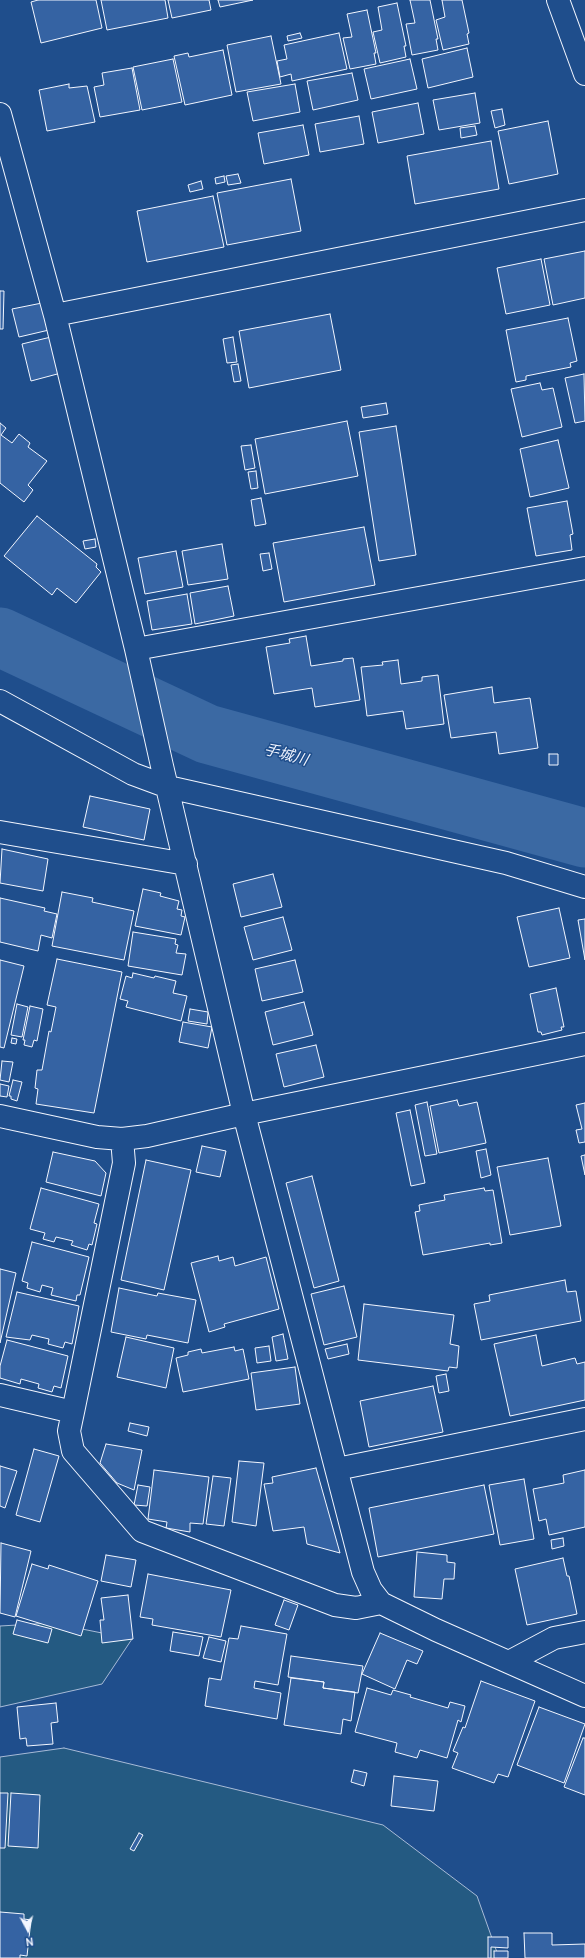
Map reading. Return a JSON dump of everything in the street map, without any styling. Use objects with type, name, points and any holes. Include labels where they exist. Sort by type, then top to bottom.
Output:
[{"type":"street","points":[[558,0],[585,74]]},
{"type":"street","points":[[0,114],[55,315],[168,787],[244,1114],[363,1572],[371,1590],[381,1603],[436,1630],[585,1696]]},
{"type":"street","points":[[55,315],[585,210]]},
{"type":"street","points":[[137,657],[585,568]]},
{"type":"street","points":[[0,701],[133,774],[168,787],[506,863],[585,887]]},
{"type":"street","points":[[0,832],[186,864]]},
{"type":"street","points":[[0,1116],[97,1137],[122,1139],[147,1136],[244,1114],[585,1044]]},
{"type":"street","points":[[122,1139],[124,1163],[69,1431],[73,1451],[142,1531],[335,1605],[356,1608],[381,1603]]},
{"type":"street","points":[[0,1395],[74,1412]]},
{"type":"street","points":[[337,1468],[585,1419]]},
{"type":"street","points":[[509,1662],[554,1638],[585,1632]]},
{"type":"shaded area","points":[[52,1623],[132,1639],[102,1684],[0,1707],[0,1626]]},
{"type":"shaded area","points":[[64,1748],[383,1825],[477,1896],[499,1958],[0,1958],[0,1757]]},
{"type":"building","points":[[38,0],[96,0],[102,28],[41,43],[31,2]]},
{"type":"building","points":[[101,0],[165,0],[168,18],[107,30]]},
{"type":"building","points":[[168,0],[209,0],[211,10],[172,18]]},
{"type":"building","points":[[218,0],[253,0],[220,7]]},
{"type":"building","points":[[410,0],[430,0],[438,39],[436,39],[438,50],[412,55],[406,24],[415,23]]},
{"type":"building","points":[[442,0],[462,0],[469,33],[467,34],[469,44],[443,50],[436,20],[445,17]]},
{"type":"building","points":[[397,3],[406,46],[404,46],[406,57],[380,63],[373,32],[382,30],[378,7]]},
{"type":"building","points":[[367,10],[376,53],[374,53],[376,64],[350,69],[343,38],[352,37],[347,14]]},
{"type":"building","points":[[300,33],[302,38],[288,41],[287,36]]},
{"type":"building","points":[[339,33],[347,69],[292,81],[291,74],[280,77],[277,61],[287,59],[284,45]]},
{"type":"building","points":[[271,36],[281,84],[236,92],[227,45]]},
{"type":"building","points":[[467,48],[473,77],[428,88],[422,59]]},
{"type":"building","points":[[223,50],[232,95],[185,105],[174,56],[188,53],[189,57]]},
{"type":"building","points":[[173,59],[182,102],[142,110],[133,67]]},
{"type":"building","points":[[410,59],[417,89],[371,99],[364,69]]},
{"type":"building","points":[[132,68],[140,110],[100,117],[94,87],[104,85],[102,73]]},
{"type":"building","points":[[352,73],[358,100],[313,110],[307,81]]},
{"type":"building","points":[[69,84],[69,88],[87,86],[95,122],[47,131],[39,90]]},
{"type":"building","points":[[295,84],[300,112],[253,121],[247,92]]},
{"type":"building","points":[[475,93],[480,123],[439,130],[433,100]]},
{"type":"building","points":[[418,103],[424,134],[378,143],[372,112]]},
{"type":"building","points":[[502,109],[505,125],[495,128],[491,111]]},
{"type":"building","points":[[359,116],[364,144],[320,152],[315,124]]},
{"type":"building","points":[[548,121],[558,174],[509,184],[498,131]]},
{"type":"building","points":[[303,125],[309,155],[264,164],[258,133]]},
{"type":"building","points":[[475,126],[477,135],[461,138],[460,128]]},
{"type":"building","points":[[491,141],[499,189],[415,204],[407,156]]},
{"type":"building","points":[[238,174],[241,183],[228,185],[226,176]]},
{"type":"building","points":[[224,176],[225,182],[216,184],[215,178]]},
{"type":"building","points":[[291,179],[301,231],[227,245],[217,193]]},
{"type":"building","points":[[201,181],[203,189],[190,192],[188,185]]},
{"type":"building","points":[[213,196],[224,247],[147,262],[137,211]]},
{"type":"building","points":[[585,251],[585,298],[553,305],[544,259]]},
{"type":"building","points":[[541,259],[550,305],[506,314],[497,268]]},
{"type":"building","points":[[0,291],[4,291],[3,329],[0,329]]},
{"type":"building","points":[[42,303],[49,330],[19,337],[12,309]]},
{"type":"building","points":[[330,314],[341,370],[249,388],[239,331]]},
{"type":"building","points":[[568,318],[577,361],[570,363],[571,367],[526,376],[526,380],[516,382],[506,330]]},
{"type":"building","points":[[51,337],[61,373],[31,381],[22,344]]},
{"type":"building","points":[[233,337],[237,362],[227,363],[223,339]]},
{"type":"building","points":[[238,364],[241,381],[234,382],[231,365]]},
{"type":"building","points":[[584,374],[585,421],[575,423],[565,378]]},
{"type":"building","points":[[540,383],[542,390],[553,388],[562,427],[522,437],[511,389]]},
{"type":"building","points":[[386,403],[388,414],[363,418],[361,407]]},
{"type":"building","points":[[347,421],[358,476],[265,494],[255,439]]},
{"type":"building","points":[[0,423],[6,428],[1,435],[12,443],[19,434],[30,443],[28,447],[47,461],[28,485],[33,490],[24,502],[0,483]]},
{"type":"building","points":[[396,426],[416,555],[379,561],[359,432]]},
{"type":"building","points":[[558,440],[569,488],[530,497],[520,449]]},
{"type":"building","points":[[251,445],[255,468],[245,470],[241,446]]},
{"type":"building","points":[[256,471],[258,488],[251,489],[248,472]]},
{"type":"building","points":[[261,498],[266,524],[255,526],[251,500]]},
{"type":"building","points":[[567,501],[573,534],[570,535],[572,550],[536,556],[527,508]]},
{"type":"building","points":[[37,516],[97,564],[96,567],[101,572],[76,603],[57,588],[52,595],[4,556]]},
{"type":"building","points":[[364,527],[375,585],[284,602],[273,543]]},
{"type":"building","points":[[95,539],[96,547],[85,549],[83,541]]},
{"type":"building","points":[[222,544],[228,579],[188,585],[182,551]]},
{"type":"building","points":[[176,551],[183,587],[145,594],[138,558]]},
{"type":"building","points":[[269,553],[272,569],[263,571],[260,554]]},
{"type":"building","points":[[228,586],[234,616],[195,624],[190,593]]},
{"type":"building","points":[[187,594],[192,624],[152,630],[147,601]]},
{"type":"building","points":[[306,636],[311,666],[353,658],[360,700],[315,707],[312,688],[274,694],[266,647],[290,643],[289,639]]},
{"type":"building","points":[[398,660],[401,684],[422,681],[422,677],[438,675],[444,724],[406,729],[403,711],[367,716],[361,667],[383,665],[382,662]]},
{"type":"building","points":[[492,687],[494,703],[530,698],[538,748],[499,754],[496,732],[451,738],[444,695]]},
{"type":"building","points":[[549,754],[558,754],[558,765],[549,765]]},
{"type":"building","points":[[90,796],[150,809],[144,840],[83,827]]},
{"type":"building","points":[[2,849],[48,859],[43,891],[0,883]]},
{"type":"building","points":[[273,874],[282,907],[241,917],[233,884]]},
{"type":"building","points":[[143,889],[161,893],[160,896],[179,901],[177,909],[182,910],[181,916],[185,917],[181,935],[135,926]]},
{"type":"building","points":[[62,892],[93,898],[92,902],[134,911],[124,960],[52,946]]},
{"type":"building","points":[[0,898],[45,908],[44,911],[57,914],[52,938],[41,935],[38,951],[0,942]]},
{"type":"building","points":[[559,908],[570,958],[529,967],[517,917]]},
{"type":"building","points":[[283,917],[292,950],[253,960],[244,927]]},
{"type":"building","points":[[585,919],[585,960],[578,920]]},
{"type":"building","points":[[133,932],[176,939],[175,944],[178,945],[176,953],[186,954],[182,975],[128,966]]},
{"type":"building","points":[[57,959],[122,972],[94,1113],[36,1104],[38,1089],[35,1088],[37,1070],[42,1070],[49,1031],[51,1032],[56,1007],[47,1005]]},
{"type":"building","points":[[0,960],[24,966],[4,1048],[0,1047]]},
{"type":"building","points":[[295,960],[303,992],[262,1001],[255,969]]},
{"type":"building","points":[[133,973],[176,981],[173,993],[187,996],[181,1021],[126,1007],[128,1001],[120,999],[126,976],[132,978]]},
{"type":"building","points":[[556,988],[564,1027],[561,1027],[562,1030],[542,1035],[541,1032],[538,1032],[530,994]]},
{"type":"building","points":[[304,1002],[313,1035],[273,1045],[265,1012]]},
{"type":"building","points":[[17,1004],[28,1007],[22,1037],[11,1035]]},
{"type":"building","points":[[30,1006],[43,1009],[37,1041],[34,1040],[32,1047],[24,1045],[25,1040],[23,1040]]},
{"type":"building","points":[[190,1009],[208,1012],[207,1024],[188,1021]]},
{"type":"building","points":[[183,1022],[212,1027],[208,1048],[179,1042]]},
{"type":"building","points":[[12,1038],[17,1039],[16,1044],[11,1043]]},
{"type":"building","points":[[316,1045],[324,1077],[284,1087],[276,1054]]},
{"type":"building","points":[[2,1061],[13,1062],[9,1082],[0,1080]]},
{"type":"building","points":[[13,1080],[22,1082],[17,1101],[11,1099],[11,1096],[9,1096]]},
{"type":"building","points":[[0,1084],[9,1086],[7,1097],[0,1096]]},
{"type":"building","points":[[457,1100],[459,1106],[477,1102],[486,1143],[439,1153],[430,1106]]},
{"type":"building","points":[[427,1102],[437,1154],[425,1156],[415,1105]]},
{"type":"building","points":[[585,1103],[585,1142],[579,1143],[576,1130],[582,1129],[576,1105]]},
{"type":"building","points":[[410,1110],[425,1183],[411,1186],[396,1113]]},
{"type":"building","points":[[202,1146],[226,1151],[220,1177],[196,1172]]},
{"type":"building","points":[[486,1149],[491,1175],[481,1178],[476,1151]]},
{"type":"building","points":[[53,1152],[95,1161],[106,1173],[101,1196],[46,1182]]},
{"type":"building","points":[[585,1155],[585,1175],[581,1156]]},
{"type":"building","points":[[548,1158],[561,1226],[510,1235],[497,1167]]},
{"type":"building","points":[[146,1160],[191,1170],[164,1290],[121,1280]]},
{"type":"building","points":[[312,1176],[339,1281],[314,1288],[286,1183]]},
{"type":"building","points":[[41,1188],[99,1204],[94,1223],[97,1224],[92,1245],[89,1244],[87,1250],[71,1245],[73,1241],[56,1237],[54,1242],[43,1239],[45,1233],[30,1229]]},
{"type":"building","points":[[484,1188],[485,1191],[493,1190],[502,1243],[490,1245],[490,1243],[423,1255],[415,1212],[420,1211],[419,1205],[445,1200],[444,1195]]},
{"type":"building","points":[[32,1242],[89,1257],[80,1295],[77,1295],[76,1301],[51,1295],[53,1288],[42,1285],[40,1292],[27,1288],[28,1283],[22,1281]]},
{"type":"building","points":[[218,1256],[219,1261],[233,1257],[235,1266],[266,1257],[279,1309],[224,1324],[225,1327],[209,1332],[191,1263]]},
{"type":"building","points":[[0,1269],[16,1273],[0,1343]]},
{"type":"building","points":[[565,1280],[567,1292],[576,1291],[581,1321],[481,1340],[474,1304],[490,1301],[489,1295]]},
{"type":"building","points":[[344,1286],[357,1337],[324,1345],[311,1294]]},
{"type":"building","points":[[119,1288],[157,1296],[158,1293],[196,1300],[188,1343],[147,1335],[146,1339],[111,1332]]},
{"type":"building","points":[[17,1292],[79,1306],[72,1344],[65,1342],[63,1348],[48,1344],[49,1339],[32,1335],[30,1340],[6,1337]]},
{"type":"building","points":[[364,1304],[454,1315],[450,1344],[459,1346],[457,1368],[449,1367],[448,1371],[358,1360]]},
{"type":"building","points":[[283,1334],[288,1359],[276,1361],[272,1337]]},
{"type":"building","points":[[536,1335],[542,1366],[575,1358],[577,1364],[585,1362],[585,1400],[510,1416],[494,1344]]},
{"type":"building","points":[[126,1337],[174,1348],[166,1388],[117,1377]]},
{"type":"building","points":[[7,1340],[68,1356],[61,1388],[54,1386],[52,1392],[38,1388],[39,1384],[21,1379],[20,1384],[0,1378],[0,1366]]},
{"type":"building","points":[[347,1344],[349,1354],[328,1359],[325,1349]]},
{"type":"building","points":[[269,1346],[271,1361],[257,1363],[255,1348]]},
{"type":"building","points":[[234,1347],[235,1351],[243,1349],[249,1379],[183,1392],[176,1358],[188,1355],[188,1352],[201,1349],[202,1353]]},
{"type":"building","points":[[295,1367],[300,1404],[256,1410],[251,1373]]},
{"type":"building","points":[[446,1374],[449,1391],[439,1393],[436,1376]]},
{"type":"building","points":[[433,1386],[443,1432],[369,1447],[360,1401]]},
{"type":"building","points":[[130,1423],[149,1427],[147,1436],[128,1431]]},
{"type":"building","points":[[106,1444],[142,1450],[134,1490],[117,1483],[100,1463]]},
{"type":"building","points":[[34,1449],[59,1456],[40,1522],[16,1515]]},
{"type":"building","points":[[239,1461],[264,1463],[256,1526],[232,1522]]},
{"type":"building","points":[[0,1466],[17,1471],[5,1508],[0,1506]]},
{"type":"building","points":[[316,1468],[340,1553],[307,1544],[304,1527],[273,1531],[264,1484],[273,1483],[272,1477]]},
{"type":"building","points":[[154,1470],[209,1477],[203,1524],[190,1523],[190,1532],[166,1528],[167,1522],[148,1519]]},
{"type":"building","points":[[585,1470],[585,1527],[549,1535],[546,1519],[539,1521],[533,1489],[564,1483],[563,1475]]},
{"type":"building","points":[[213,1476],[231,1478],[224,1526],[206,1524]]},
{"type":"building","points":[[524,1479],[534,1539],[500,1545],[489,1485]]},
{"type":"building","points":[[138,1485],[150,1487],[147,1506],[134,1505]]},
{"type":"building","points":[[484,1485],[494,1534],[378,1557],[369,1508]]},
{"type":"building","points":[[563,1538],[564,1546],[552,1549],[551,1540]]},
{"type":"building","points":[[1,1543],[31,1551],[15,1617],[0,1613]]},
{"type":"building","points":[[417,1552],[447,1555],[447,1562],[455,1563],[454,1579],[444,1579],[442,1599],[414,1597]]},
{"type":"building","points":[[106,1555],[136,1560],[131,1587],[101,1581]]},
{"type":"building","points":[[563,1558],[567,1576],[569,1576],[577,1614],[527,1625],[515,1569]]},
{"type":"building","points":[[32,1564],[48,1569],[49,1565],[98,1581],[81,1636],[16,1616]]},
{"type":"building","points":[[148,1574],[231,1590],[221,1637],[152,1625],[153,1619],[140,1617]]},
{"type":"building","points":[[128,1595],[133,1639],[102,1643],[100,1620],[104,1620],[101,1598]]},
{"type":"building","points":[[284,1600],[298,1605],[289,1630],[275,1625]]},
{"type":"building","points":[[17,1620],[52,1629],[48,1643],[13,1634]]},
{"type":"building","points":[[241,1626],[287,1634],[278,1685],[255,1681],[254,1688],[281,1693],[277,1719],[205,1706],[209,1678],[221,1680],[229,1638],[238,1639]]},
{"type":"building","points":[[173,1632],[203,1637],[199,1656],[170,1651]]},
{"type":"building","points":[[380,1633],[423,1651],[417,1664],[407,1660],[395,1689],[362,1674]]},
{"type":"building","points":[[209,1637],[226,1641],[221,1662],[203,1658]]},
{"type":"building","points":[[291,1656],[363,1666],[358,1693],[323,1688],[324,1682],[288,1677]]},
{"type":"building","points":[[291,1678],[324,1682],[323,1688],[355,1692],[351,1721],[343,1719],[341,1734],[284,1725]]},
{"type":"building","points":[[481,1681],[535,1701],[508,1777],[498,1774],[494,1783],[452,1768],[458,1753],[453,1751],[463,1727],[465,1728]]},
{"type":"building","points":[[367,1688],[391,1695],[393,1690],[411,1695],[410,1697],[448,1708],[450,1702],[465,1706],[461,1722],[458,1720],[447,1758],[420,1750],[417,1758],[395,1752],[397,1743],[355,1732]]},
{"type":"building","points":[[56,1703],[58,1722],[51,1723],[53,1744],[27,1746],[26,1738],[20,1739],[17,1707]]},
{"type":"building","points":[[539,1707],[585,1724],[564,1783],[517,1765]]},
{"type":"building","points":[[583,1738],[585,1738],[585,1795],[564,1787]]},
{"type":"building","points":[[354,1770],[367,1773],[364,1786],[351,1782]]},
{"type":"building","points":[[394,1776],[438,1781],[434,1811],[391,1806]]},
{"type":"building","points":[[0,1793],[8,1793],[5,1848],[0,1848]]},
{"type":"building","points":[[11,1793],[40,1795],[38,1848],[8,1846]]},
{"type":"building","points":[[139,1833],[143,1835],[134,1851],[130,1849]]},
{"type":"building","points":[[0,1912],[24,1914],[24,1919],[31,1920],[27,1956],[20,1955],[20,1958],[0,1958]]},
{"type":"building","points":[[524,1933],[552,1933],[552,1945],[585,1944],[585,1958],[525,1958]]},
{"type":"building","points":[[488,1937],[508,1937],[508,1948],[491,1947],[491,1958],[488,1958]]},
{"type":"building","points":[[494,1951],[508,1951],[508,1958],[494,1958]]},
{"type":"waterway","name":"手城川","points":[[0,637],[207,734],[585,838]]}]
